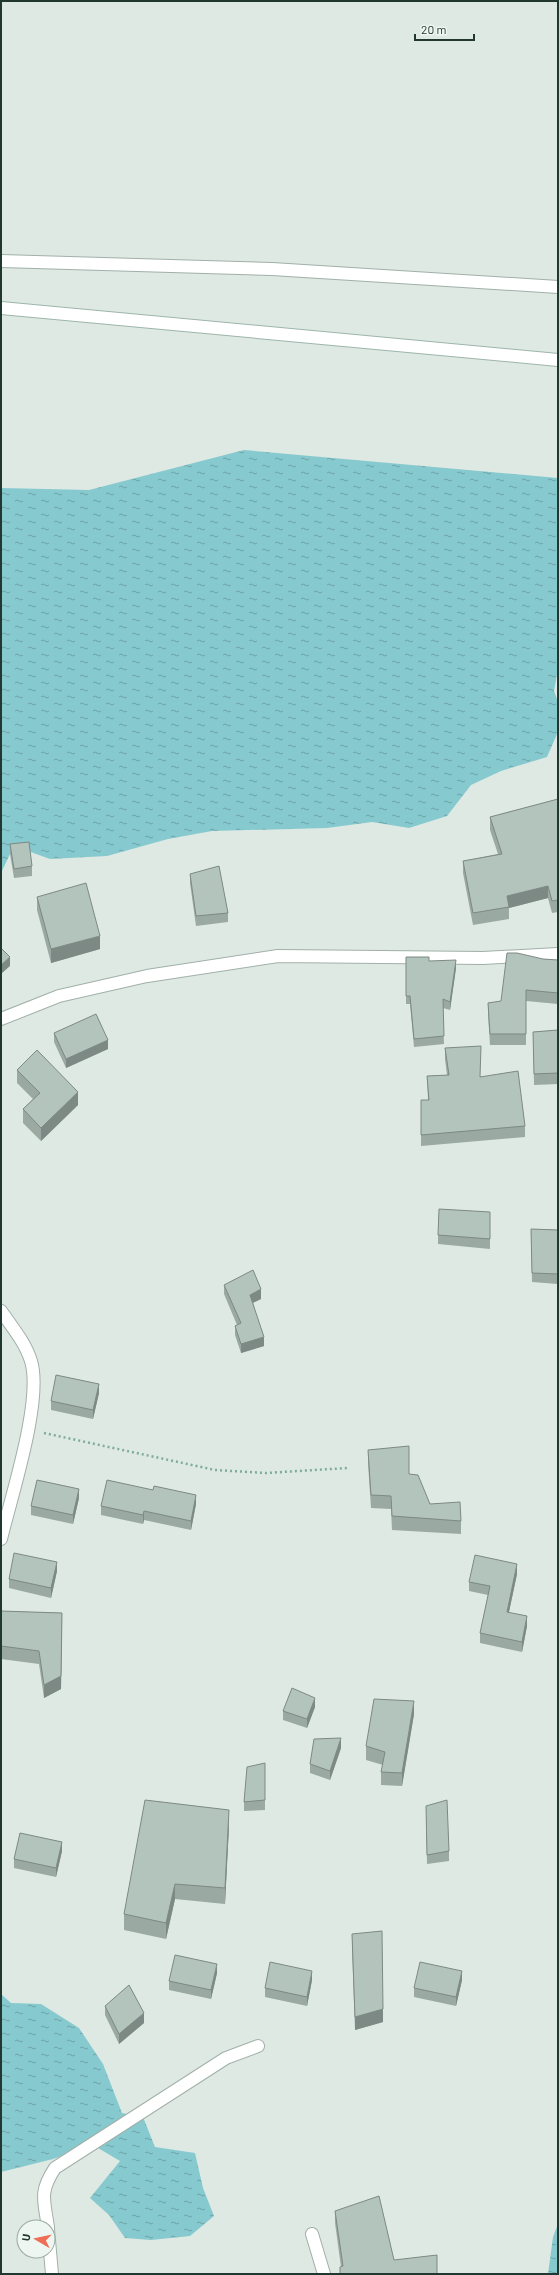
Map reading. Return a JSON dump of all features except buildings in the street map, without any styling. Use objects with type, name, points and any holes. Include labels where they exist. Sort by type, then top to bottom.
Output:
[{"type":"street","points":[[1,261],[272,269],[558,287]]},
{"type":"street","points":[[1,308],[558,360]]},
{"type":"street","points":[[1,1019],[59,996],[147,976],[278,956],[483,958],[558,954]]},
{"type":"street","points":[[1,1312],[22,1340],[31,1362],[34,1388],[28,1430],[1,1538]]},
{"type":"street","points":[[47,2219],[43,2194],[45,2183],[55,2168],[226,2058],[258,2046]]},
{"type":"street","points":[[312,2234],[324,2274]]},
{"type":"street","points":[[51,2259],[52,2274]]},
{"type":"path","points":[[28,1430],[216,1470],[266,1473],[347,1468]]},
{"type":"water","points":[[244,450],[558,478],[558,669],[554,691],[558,702],[557,734],[547,757],[501,771],[471,785],[447,816],[409,828],[372,822],[327,828],[212,831],[168,839],[107,856],[50,859],[28,851],[10,854],[1,873],[1,488],[89,490]]},
{"type":"water","points":[[1,1994],[11,2003],[41,2004],[79,2028],[103,2064],[122,2113],[143,2117],[155,2147],[195,2153],[203,2188],[214,2216],[190,2236],[151,2240],[125,2238],[109,2215],[90,2198],[120,2161],[93,2145],[53,2159],[1,2172]]},
{"type":"water","points":[[558,2224],[558,2274],[548,2274],[553,2237]]}]
